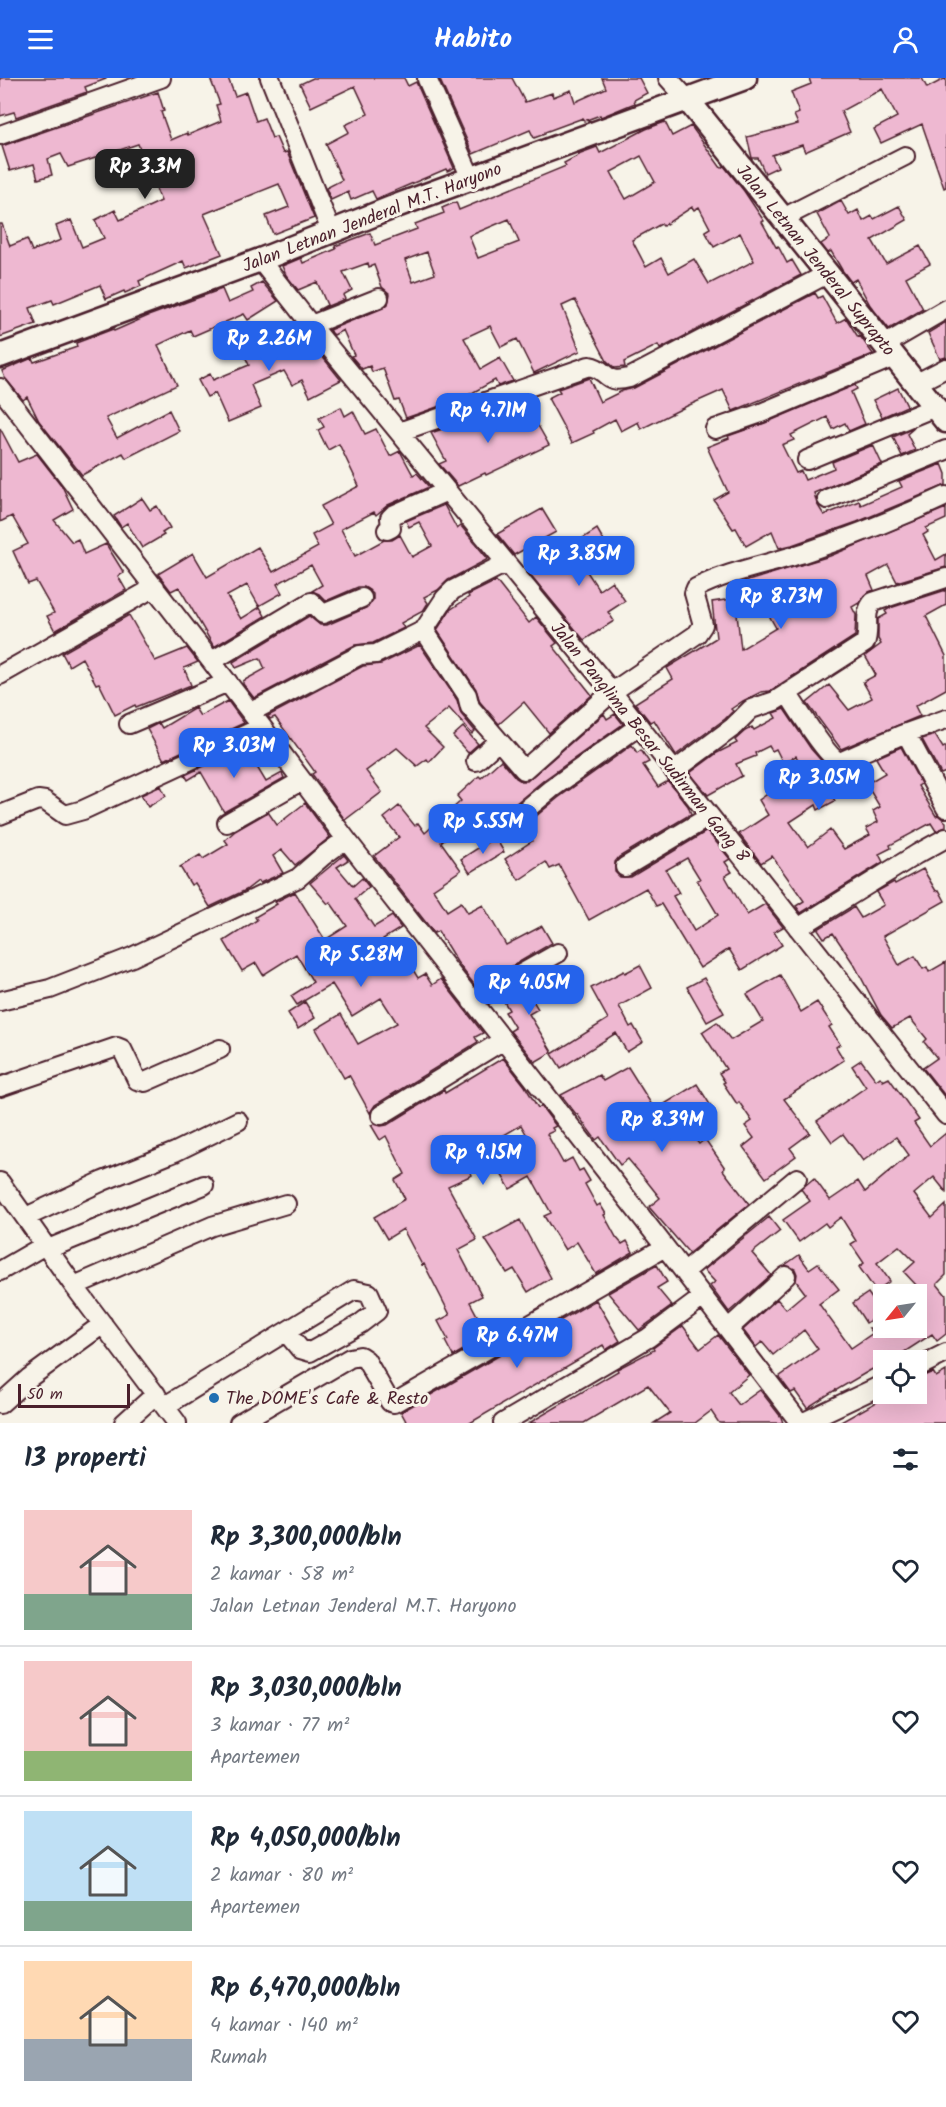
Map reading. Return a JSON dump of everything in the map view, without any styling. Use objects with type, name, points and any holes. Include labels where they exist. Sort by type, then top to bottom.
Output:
[{"type":"main road","name":"Jalan Letnan Jenderal M.T. Haryono","points":[[0,356],[260,260],[471,178],[745,78]]},
{"type":"main road","name":"Jalan Letnan Jenderal Suprapto","points":[[687,99],[940,414]]},
{"type":"street","points":[[0,135],[161,78]]},
{"type":"street","points":[[270,78],[331,231]]},
{"type":"street","points":[[668,78],[687,99]]},
{"type":"street","points":[[427,79],[471,178]]},
{"type":"street","points":[[783,218],[905,156]]},
{"type":"street","name":"Jalan Panglima Besar Sudirman Gang 8","points":[[260,260],[612,692],[946,1115]]},
{"type":"street","points":[[399,432],[589,366],[594,366],[611,380],[619,381],[629,378],[827,274]]},
{"type":"street","points":[[311,325],[379,298]]},
{"type":"street","points":[[715,429],[761,413],[889,351],[946,309]]},
{"type":"street","points":[[915,384],[946,368]]},
{"type":"street","points":[[0,388],[212,661],[346,840],[801,1423],[873,1389]]},
{"type":"street","points":[[807,460],[940,414]]},
{"type":"street","points":[[827,499],[946,450]]},
{"type":"street","points":[[387,530],[391,528],[390,518],[393,515],[447,490]]},
{"type":"street","points":[[424,630],[467,695],[470,707],[524,770],[612,692],[700,629],[702,621],[694,593],[696,588],[869,530],[946,496]]},
{"type":"street","points":[[0,816],[38,800],[45,801],[66,815],[83,810],[257,720],[360,655],[376,654],[424,630],[453,590],[506,563]]},
{"type":"street","points":[[674,771],[732,728],[751,709],[775,701],[865,642],[868,608],[873,602],[946,578]]},
{"type":"street","points":[[0,675],[154,587]]},
{"type":"street","points":[[212,661],[311,602],[322,614],[362,598]]},
{"type":"street","points":[[129,724],[228,682]]},
{"type":"street","points":[[787,693],[836,761],[840,762],[946,719]]},
{"type":"street","points":[[510,823],[551,789],[639,726]]},
{"type":"street","points":[[906,734],[946,808]]},
{"type":"street","points":[[476,761],[498,741]]},
{"type":"street","points":[[227,823],[301,781]]},
{"type":"street","points":[[625,867],[710,816]]},
{"type":"street","points":[[798,928],[946,838]]},
{"type":"street","points":[[0,1001],[50,989],[132,957],[298,878],[323,855],[346,840]]},
{"type":"street","points":[[472,1002],[558,953]]},
{"type":"street","points":[[381,1115],[502,1041]]},
{"type":"street","points":[[0,1088],[117,1047],[122,1049],[137,1080],[145,1082],[220,1049]]},
{"type":"street","points":[[26,1217],[104,1181],[175,1152],[238,1120]]},
{"type":"street","points":[[684,1272],[797,1178]]},
{"type":"street","points":[[0,1183],[177,1423]]},
{"type":"street","points":[[0,1271],[47,1247],[204,1185]]},
{"type":"street","points":[[74,1286],[212,1226],[286,1204]]},
{"type":"street","points":[[239,1423],[350,1358],[360,1356],[366,1360],[390,1402],[394,1403],[665,1247]]},
{"type":"street","points":[[728,1329],[786,1276]]},
{"type":"street","points":[[503,1423],[648,1338],[703,1297]]},
{"type":"street","points":[[0,1404],[29,1378],[103,1324]]},
{"type":"street","points":[[124,1423],[160,1400],[286,1332]]},
{"type":"street","points":[[927,1362],[946,1353]]},
{"type":"building","points":[[0,78],[106,79],[85,87],[87,92],[16,117],[14,112],[0,116]]},
{"type":"building","points":[[210,78],[228,78],[235,96],[246,92],[256,121],[264,118],[272,138],[276,137],[283,153],[287,152],[314,218],[273,234],[266,216],[289,207],[279,184],[204,214],[222,254],[186,268],[183,261],[139,281],[141,286],[106,299],[100,285],[54,304],[52,300],[30,308],[36,324],[0,337],[0,224],[2,224],[10,246],[27,239],[32,251],[61,240],[56,226],[71,220],[82,247],[104,238],[95,220],[115,210],[120,220],[161,201],[138,144],[68,167],[61,154],[48,159],[52,175],[38,179],[34,164],[10,171],[2,146],[158,92],[164,111],[161,112],[171,140],[187,133],[188,135],[221,121],[216,105],[220,104]]},
{"type":"building","points":[[313,78],[404,78],[408,86],[416,82],[454,168],[447,171],[446,169],[376,199],[372,191],[351,200],[348,192],[331,200],[326,188],[342,180],[326,144],[349,132],[345,125],[368,114],[355,86],[311,107],[300,84]]},
{"type":"building","points":[[439,78],[512,78],[525,102],[552,93],[553,97],[571,90],[575,102],[606,88],[602,78],[639,78],[647,93],[634,100],[635,103],[601,117],[600,115],[584,121],[583,118],[534,138],[530,130],[473,154]]},
{"type":"building","points":[[809,78],[922,78],[927,88],[946,78],[946,187],[944,188],[922,124],[881,143],[874,129],[897,117],[882,89],[841,111],[850,132],[805,152],[802,145],[772,155],[778,167],[765,173],[758,158],[752,158],[747,137],[798,124],[794,115],[799,113],[791,92],[811,84]]},
{"type":"building","points":[[665,122],[672,136],[691,126],[721,168],[724,166],[744,191],[787,263],[792,260],[801,275],[660,349],[658,345],[624,362],[625,367],[615,368],[607,361],[575,300],[562,306],[580,351],[534,373],[517,339],[501,347],[490,326],[464,338],[481,369],[500,358],[513,381],[498,386],[495,380],[463,398],[406,418],[399,400],[395,401],[383,368],[372,372],[370,366],[362,369],[351,356],[354,355],[343,330],[334,335],[329,330],[388,304],[390,294],[382,287],[374,265],[369,267],[368,263],[343,272],[352,290],[343,295],[345,299],[318,310],[327,305],[317,282],[298,290],[282,266],[301,258],[303,263],[336,249],[335,246],[370,233],[375,245],[417,229],[415,224],[444,213],[442,208],[456,202],[459,210],[566,166],[564,163],[578,154],[597,147],[600,153],[646,129]],"holes":[[[641,156],[655,182],[626,199],[611,172]],[[692,207],[694,210],[699,207],[710,228],[705,231],[714,247],[740,233],[754,261],[709,284],[694,259],[669,273],[661,258],[646,267],[632,240],[661,224],[663,226]],[[509,219],[519,242],[478,258],[469,236]],[[427,252],[435,274],[413,282],[405,260]]]},
{"type":"building","points":[[841,201],[849,215],[858,210],[863,221],[872,216],[874,219],[899,206],[907,220],[872,240],[886,264],[920,246],[930,264],[906,277],[923,309],[889,329],[870,305],[856,279],[851,282],[831,251],[828,253],[821,244],[830,238],[817,214]]},
{"type":"building","points":[[262,282],[278,301],[248,320],[244,314],[193,336],[190,330],[158,345],[177,385],[106,418],[117,438],[169,410],[179,431],[126,458],[123,453],[82,475],[39,421],[27,397],[23,400],[2,371],[32,358],[34,362],[77,347],[76,343],[113,329],[114,331],[222,289],[228,303],[253,292],[251,288]]},
{"type":"building","points":[[815,293],[818,298],[822,296],[837,323],[846,318],[858,337],[860,336],[873,354],[733,411],[723,390],[641,429],[638,422],[621,431],[615,419],[593,431],[594,433],[572,443],[548,398],[560,392],[558,389],[589,378],[600,402],[634,388]]},
{"type":"building","points":[[946,322],[946,357],[940,359],[928,333]]},
{"type":"building","points":[[283,327],[287,347],[305,338],[312,352],[317,350],[341,380],[310,396],[302,380],[292,385],[284,371],[251,385],[261,408],[228,422],[215,393],[207,397],[198,380],[210,374],[213,380],[249,365],[239,343],[256,335],[255,333]]},
{"type":"building","points":[[855,385],[857,389],[851,392],[865,424],[849,431],[845,423],[833,429],[827,417],[791,435],[794,440],[782,445],[796,473],[801,471],[805,480],[834,468],[832,462],[873,445],[882,464],[814,493],[817,504],[824,515],[859,501],[861,505],[902,487],[899,481],[942,464],[946,474],[946,485],[857,522],[792,545],[779,548],[772,531],[746,546],[736,528],[733,529],[714,500],[728,492],[707,447],[729,438],[728,436]]},
{"type":"building","points":[[898,388],[907,406],[882,417],[873,400]]},
{"type":"building","points":[[513,405],[517,414],[528,408],[549,445],[458,486],[439,464],[446,461],[431,433],[474,418],[476,423]]},
{"type":"building","points":[[341,407],[345,416],[353,411],[365,434],[376,429],[390,456],[400,451],[413,475],[417,473],[429,487],[388,505],[376,515],[374,512],[341,529],[355,556],[384,540],[392,540],[400,535],[412,557],[432,546],[419,522],[409,527],[406,521],[444,505],[457,529],[461,526],[488,559],[448,580],[438,590],[424,597],[428,603],[423,611],[401,623],[404,628],[373,643],[355,645],[254,698],[243,681],[265,669],[260,658],[236,668],[233,662],[309,616],[320,625],[327,625],[366,608],[373,600],[373,594],[364,587],[358,587],[326,601],[312,591],[322,585],[311,565],[277,584],[282,593],[259,606],[247,585],[227,596],[241,619],[260,607],[265,616],[214,647],[179,587],[171,591],[158,574],[193,553],[207,577],[258,547],[273,572],[318,547],[312,535],[331,525],[321,506],[359,486],[339,444],[328,450],[318,430],[324,427],[319,418]]},
{"type":"building","points":[[0,428],[18,462],[37,454],[62,486],[73,509],[54,520],[72,542],[78,539],[84,554],[106,544],[124,573],[118,576],[126,590],[55,631],[47,616],[54,613],[36,581],[28,584],[13,551],[28,544],[12,516],[0,522]]},
{"type":"building","points":[[914,428],[907,434],[915,450],[902,456],[893,437]]},
{"type":"building","points":[[142,498],[150,510],[157,506],[170,528],[162,533],[164,535],[142,548],[127,523],[121,527],[114,516]]},
{"type":"building","points":[[946,508],[946,519],[926,528],[928,532],[923,535],[936,560],[946,554],[946,567],[897,582],[888,565],[868,576],[874,590],[852,607],[856,615],[855,636],[770,691],[761,692],[743,701],[731,709],[733,711],[725,719],[676,755],[654,720],[650,722],[635,703],[673,679],[667,668],[716,638],[712,602],[746,597],[738,584],[830,556]],"holes":[[[761,601],[776,628],[741,649],[737,614]]]},
{"type":"building","points":[[542,509],[556,532],[514,555],[497,534]]},
{"type":"building","points":[[597,529],[608,548],[582,564],[599,590],[612,581],[625,601],[608,612],[614,621],[584,640],[529,573]]},
{"type":"building","points":[[496,581],[529,623],[536,617],[557,643],[553,646],[592,695],[549,733],[524,702],[499,724],[480,702],[476,689],[437,630],[450,610],[469,597],[468,595]]},
{"type":"building","points":[[946,590],[946,605],[926,616],[946,656],[946,689],[915,706],[920,716],[841,749],[807,703],[829,685],[849,710],[872,698],[863,682],[876,675],[865,656],[881,644],[878,639],[878,619],[887,614],[885,611],[890,608]]},
{"type":"building","points":[[129,615],[155,661],[187,648],[198,662],[184,668],[191,685],[136,707],[135,705],[115,715],[99,683],[96,684],[82,658],[69,666],[62,653]]},
{"type":"building","points":[[420,645],[457,700],[461,714],[475,731],[472,734],[449,708],[424,728],[443,747],[429,762],[427,759],[417,766],[397,748],[366,771],[382,792],[345,820],[312,774],[315,772],[275,717],[270,719],[268,716],[363,666],[381,664]]},
{"type":"building","points":[[228,701],[244,723],[164,760],[147,729],[159,723],[162,728],[195,708],[200,716]]},
{"type":"building","points":[[784,709],[811,749],[826,766],[822,768],[832,787],[828,789],[835,801],[818,810],[816,805],[790,822],[808,847],[830,830],[844,849],[870,835],[866,828],[878,822],[873,811],[880,807],[866,784],[885,773],[876,758],[901,747],[921,784],[918,786],[936,816],[938,815],[946,822],[946,827],[936,831],[931,823],[890,845],[891,848],[879,854],[883,862],[801,913],[796,906],[804,901],[772,856],[761,863],[739,834],[768,815],[759,800],[783,783],[786,787],[807,776],[796,756],[783,763],[776,749],[772,751],[769,746],[755,753],[756,756],[736,764],[742,776],[708,795],[690,773],[717,753],[737,743],[735,740],[745,731],[752,727],[754,730],[776,718],[773,713]]},
{"type":"building","points":[[604,714],[607,719],[615,714],[623,724],[544,780],[482,835],[468,818],[441,842],[461,870],[433,889],[447,911],[461,902],[468,913],[483,905],[506,945],[542,926],[552,943],[476,987],[438,931],[434,933],[374,856],[399,837],[384,818],[399,806],[415,826],[418,823],[425,833],[461,801],[457,796],[501,760],[516,778],[527,781]]},
{"type":"building","points":[[463,727],[478,744],[468,753],[453,736]]},
{"type":"building","points":[[935,735],[943,748],[946,746],[946,772],[941,774],[922,739]]},
{"type":"building","points":[[632,745],[637,753],[641,750],[649,762],[643,765],[658,787],[668,781],[688,806],[691,814],[619,857],[615,862],[615,872],[620,877],[631,877],[707,831],[730,859],[725,862],[732,872],[725,876],[747,915],[765,904],[783,927],[774,932],[782,945],[742,970],[729,949],[700,968],[661,904],[656,906],[646,888],[589,920],[559,865],[550,869],[546,862],[519,880],[505,859],[532,841],[523,827],[558,798]],"holes":[[[687,858],[700,879],[697,880],[718,915],[694,931],[673,896],[679,893],[666,870]]]},
{"type":"building","points":[[245,747],[266,782],[282,773],[284,778],[224,812],[201,772],[188,780],[185,775]]},
{"type":"building","points":[[161,786],[166,796],[148,807],[141,795]]},
{"type":"building","points":[[305,803],[330,837],[295,865],[282,850],[273,856],[283,873],[260,883],[258,881],[246,890],[210,907],[195,883],[191,885],[180,867],[200,855],[203,859],[228,844],[225,840],[235,831],[268,812],[277,825]]},
{"type":"building","points":[[495,837],[504,852],[470,873],[461,859]]},
{"type":"building","points":[[344,855],[348,860],[337,867],[353,886],[362,878],[369,887],[355,899],[374,927],[392,916],[401,928],[383,939],[403,973],[412,968],[418,978],[425,974],[432,985],[441,979],[483,1033],[475,1037],[478,1042],[375,1105],[370,1113],[349,1075],[344,1078],[316,1029],[341,1014],[358,1044],[397,1023],[381,998],[352,1016],[332,984],[297,1005],[291,996],[313,982],[296,954],[263,975],[256,963],[242,971],[224,941],[257,920],[255,917],[277,904],[275,902],[295,892],[325,940],[347,926],[330,902],[328,904],[310,883]]},
{"type":"building","points":[[923,869],[945,901],[883,936],[899,965],[915,956],[923,969],[927,967],[929,972],[946,962],[946,1097],[923,1068],[937,1058],[924,1042],[927,1039],[910,1018],[892,1028],[881,1015],[855,966],[833,933],[824,938],[818,929],[854,907],[861,918],[884,905],[876,892]]},
{"type":"building","points":[[640,965],[652,988],[619,1006],[630,1027],[633,1025],[643,1042],[627,1052],[616,1033],[561,1068],[552,1054],[608,1019],[591,988]]},
{"type":"building","points":[[556,967],[561,976],[529,994],[538,1009],[529,1014],[552,1052],[535,1062],[510,1031],[515,1028],[505,1012],[509,1010],[502,998]]},
{"type":"building","points":[[780,975],[801,1012],[817,1002],[832,1025],[829,1027],[840,1044],[836,1047],[844,1060],[784,1099],[810,1133],[790,1148],[796,1156],[766,1178],[743,1147],[754,1138],[745,1126],[752,1121],[723,1083],[725,1082],[719,1073],[726,1069],[702,1032],[717,1022],[731,1040],[763,1021],[747,994]]},
{"type":"building","points":[[704,978],[724,1013],[707,1022],[687,987]]},
{"type":"building","points":[[305,1002],[315,1018],[298,1029],[288,1013]]},
{"type":"building","points":[[503,1058],[525,1086],[538,1108],[541,1106],[556,1126],[552,1128],[554,1131],[547,1134],[563,1163],[572,1158],[579,1171],[583,1169],[590,1181],[585,1184],[597,1206],[600,1204],[616,1237],[622,1244],[627,1241],[633,1252],[596,1274],[577,1242],[565,1250],[544,1216],[551,1213],[531,1177],[510,1189],[497,1167],[533,1146],[521,1125],[494,1141],[500,1153],[470,1170],[472,1175],[448,1186],[477,1240],[458,1250],[482,1296],[470,1302],[488,1336],[453,1356],[438,1321],[450,1315],[424,1264],[422,1265],[403,1229],[387,1239],[374,1217],[405,1199],[395,1180],[405,1174],[386,1136],[380,1140],[371,1125],[387,1125]]},
{"type":"building","points":[[861,1060],[876,1080],[880,1077],[883,1081],[889,1078],[919,1120],[914,1123],[930,1146],[946,1133],[946,1192],[934,1177],[914,1194],[932,1218],[946,1205],[946,1275],[937,1284],[946,1295],[946,1334],[937,1341],[932,1334],[927,1337],[927,1284],[915,1284],[904,1272],[915,1262],[899,1246],[877,1263],[890,1281],[886,1284],[873,1284],[873,1287],[859,1267],[864,1263],[851,1244],[856,1241],[841,1217],[828,1227],[825,1223],[799,1242],[783,1220],[810,1201],[801,1189],[814,1178],[830,1200],[858,1181],[865,1192],[909,1155],[896,1137],[863,1161],[843,1134],[832,1142],[817,1121],[866,1087],[852,1066]]},
{"type":"building","points":[[628,1067],[655,1110],[697,1084],[711,1106],[683,1124],[699,1144],[705,1139],[725,1168],[723,1170],[749,1204],[689,1253],[649,1207],[660,1198],[645,1179],[628,1159],[620,1165],[600,1137],[596,1140],[561,1095],[599,1075],[603,1081]]},
{"type":"building","points":[[769,1217],[780,1231],[752,1253],[771,1275],[729,1312],[710,1286],[715,1282],[704,1270]]},
{"type":"building","points":[[520,1220],[551,1278],[528,1292],[514,1269],[507,1273],[485,1239]]},
{"type":"building","points":[[799,1255],[809,1269],[818,1263],[839,1289],[819,1304],[851,1348],[873,1333],[873,1338],[926,1338],[907,1350],[873,1350],[873,1369],[807,1408],[795,1391],[791,1393],[779,1377],[818,1349],[804,1330],[773,1355],[762,1342],[756,1347],[743,1330],[777,1299],[786,1309],[805,1293],[796,1281],[795,1269],[785,1265]]},
{"type":"building","points":[[657,1265],[667,1282],[657,1288],[672,1306],[639,1330],[608,1293]]},
{"type":"building","points":[[868,1293],[873,1300],[873,1319],[866,1323],[853,1303]]},
{"type":"building","points":[[596,1300],[620,1341],[606,1350],[603,1345],[470,1423],[407,1423],[401,1412]]},
{"type":"building","points":[[683,1326],[700,1349],[718,1335],[749,1375],[729,1392],[739,1405],[760,1390],[783,1423],[719,1423],[711,1411],[695,1423],[654,1423],[670,1413],[648,1385],[584,1423],[529,1423],[618,1371],[617,1369],[654,1350],[653,1348]]},
{"type":"building","points":[[946,1371],[946,1423],[839,1423],[873,1404],[927,1404],[927,1374],[933,1372],[936,1377]]},
{"type":"place","name":"The DOME's Cafe & Resto","points":[[214,1398]]}]
